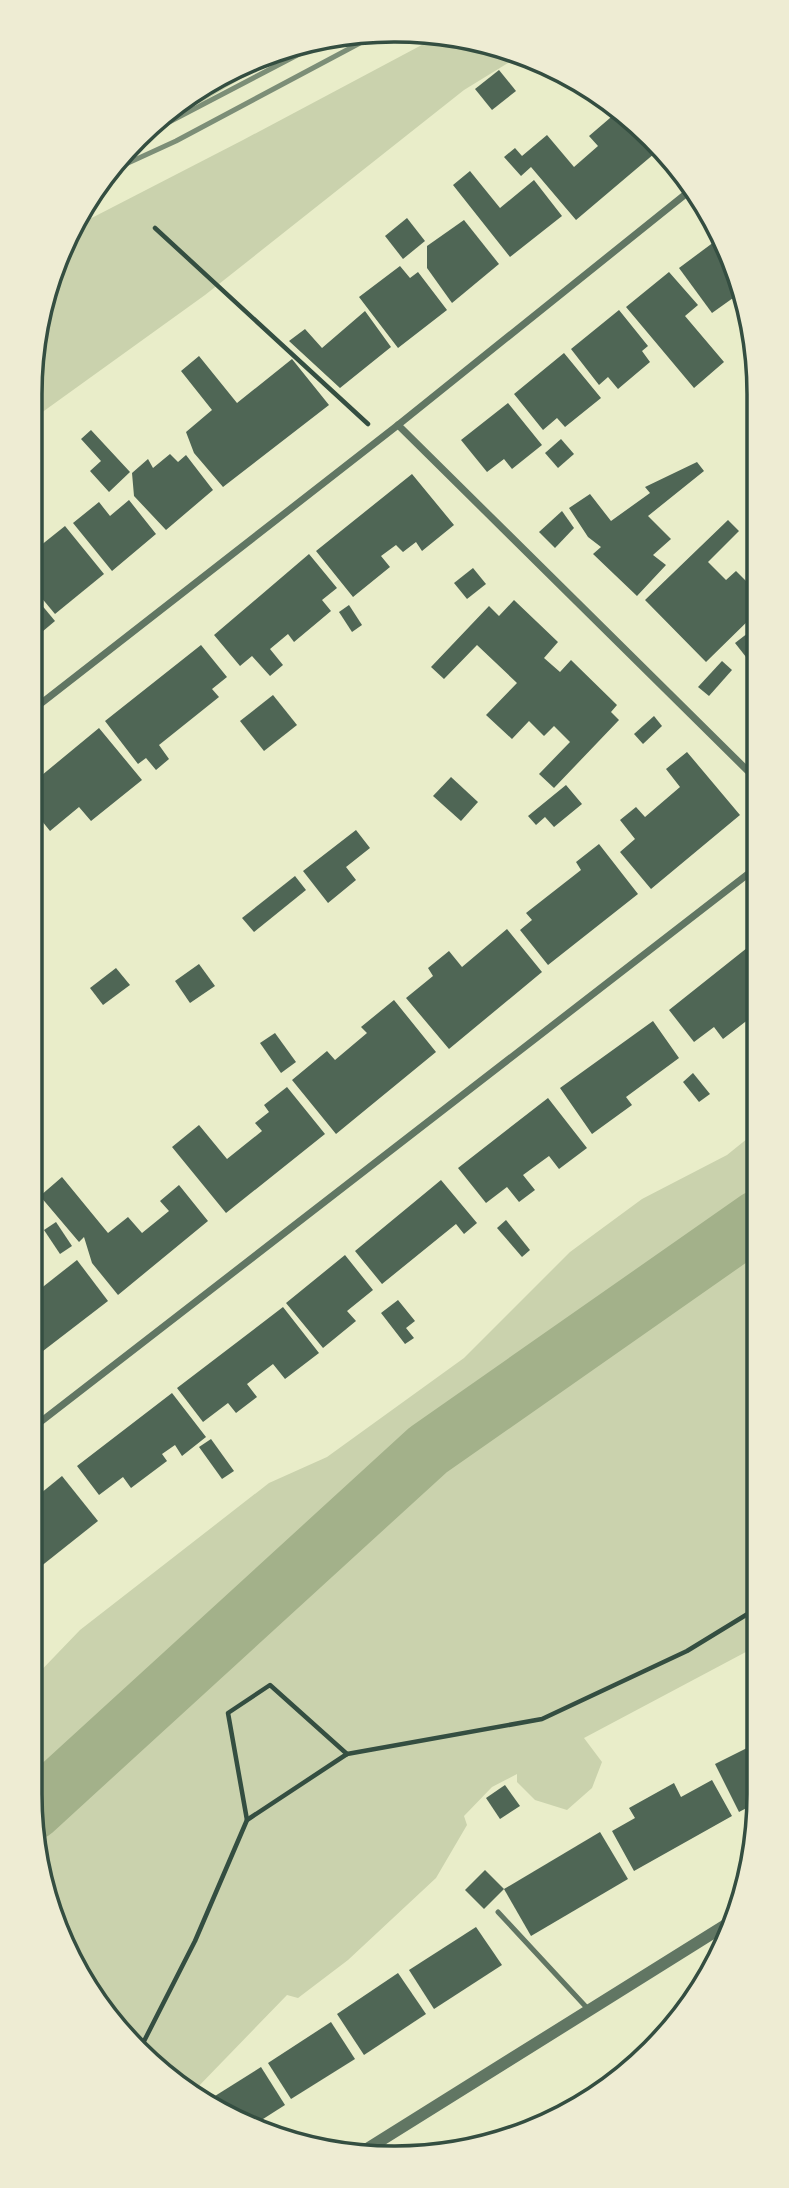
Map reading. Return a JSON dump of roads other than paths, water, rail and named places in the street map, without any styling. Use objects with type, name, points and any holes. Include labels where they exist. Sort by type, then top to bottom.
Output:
[{"type":"street","points":[[42,703],[398,425],[685,195]]},
{"type":"street","points":[[398,425],[747,770]]},
{"type":"street","points":[[42,1421],[747,875]]},
{"type":"street","points":[[373,2145],[720,1928]]},
{"type":"lane","points":[[498,1912],[588,2009]]},
{"type":"waterway","points":[[42,1802],[428,1450],[747,1227]]},
{"type":"railway","points":[[128,163],[176,141],[358,44]]},
{"type":"railway","points":[[175,119],[294,57]]}]
